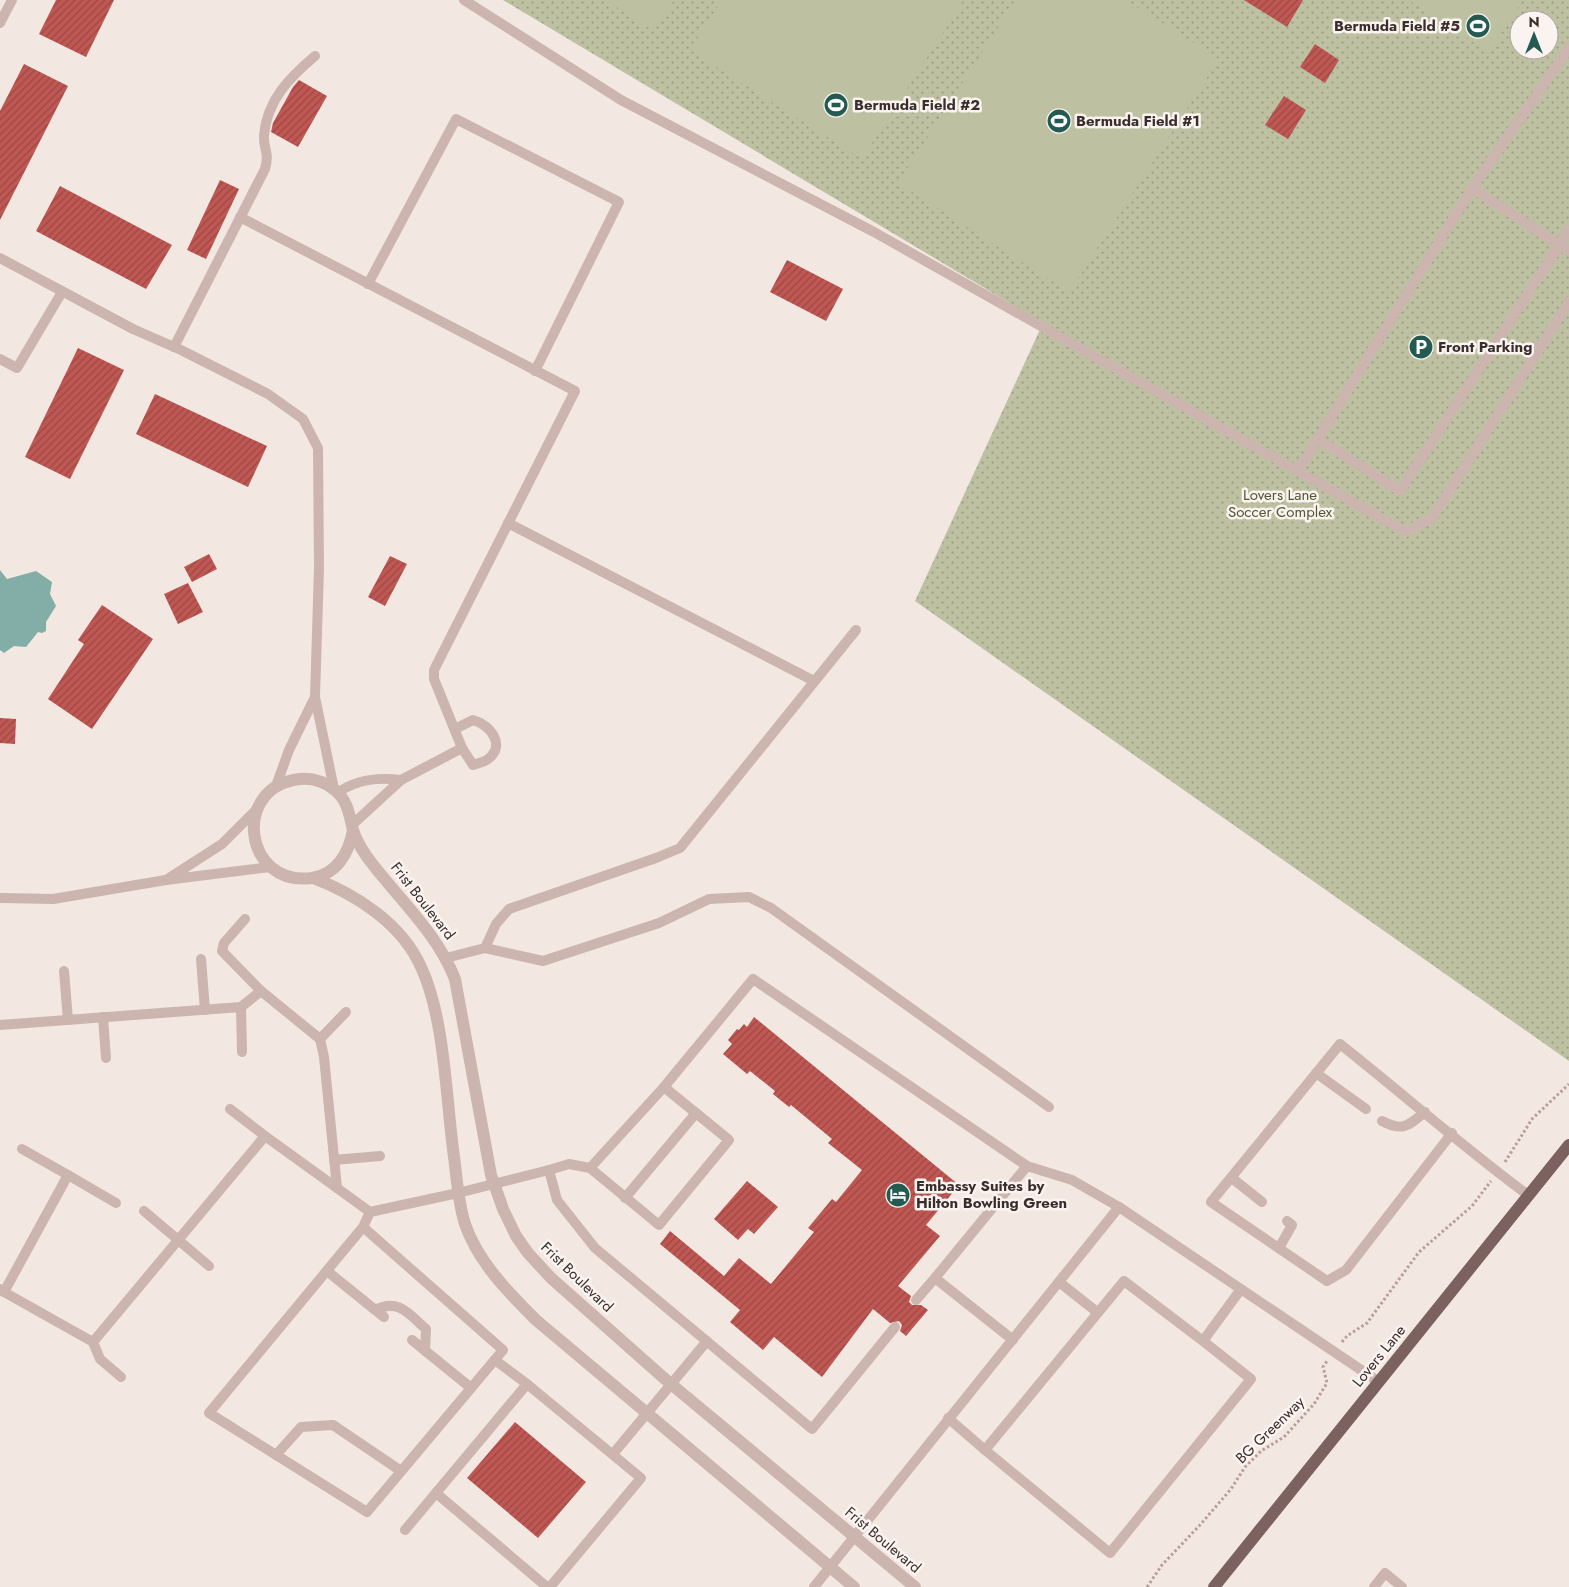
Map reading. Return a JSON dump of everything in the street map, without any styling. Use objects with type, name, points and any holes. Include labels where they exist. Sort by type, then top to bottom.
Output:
[{"type":"main road","name":"Lovers Lane","points":[[1214,1587],[1569,1145]]},
{"type":"street","points":[[336,791],[321,782],[306,779],[290,780],[276,786],[264,796],[256,810],[253,825],[254,840],[260,854],[270,866],[283,875],[298,879],[313,878],[326,873],[346,856],[353,827]]},
{"type":"street","name":"Frist Boulevard","points":[[336,791],[345,801],[362,851],[421,921],[446,958],[454,979],[493,1183],[516,1236],[528,1253],[551,1278],[672,1385],[915,1587]]},
{"type":"street","points":[[313,878],[339,888],[384,920],[407,944],[421,966],[437,1021],[458,1193],[465,1223],[476,1250],[512,1296],[536,1320],[854,1587]]},
{"type":"lane","points":[[0,23],[12,0]]},
{"type":"lane","points":[[464,0],[621,100],[874,232],[1406,532],[1432,518],[1569,302]]},
{"type":"lane","points":[[1298,471],[1472,188],[1569,48]]},
{"type":"lane","points":[[174,347],[265,168],[269,156],[264,141],[266,119],[288,79],[315,56]]},
{"type":"lane","points":[[368,284],[456,119],[619,202],[535,370]]},
{"type":"lane","points":[[1472,188],[1569,251]]},
{"type":"lane","points":[[240,217],[575,392],[434,670],[434,679],[462,748],[473,765],[489,759],[495,750],[495,741],[491,729],[483,722],[473,720],[455,729]]},
{"type":"lane","points":[[1318,439],[1400,491],[1569,230]]},
{"type":"lane","points":[[0,258],[133,329],[174,347],[268,394],[304,419],[318,448],[319,568],[315,697],[336,791],[350,784],[383,777],[401,780]]},
{"type":"lane","points":[[0,359],[17,368],[62,292]]},
{"type":"lane","points":[[508,523],[814,682]]},
{"type":"lane","points":[[485,948],[496,924],[509,909],[680,848],[856,630]]},
{"type":"lane","points":[[276,786],[289,750],[315,697]]},
{"type":"lane","points":[[353,827],[401,780],[462,748]]},
{"type":"lane","points":[[166,880],[222,844],[256,810]]},
{"type":"lane","points":[[0,898],[53,899],[166,880],[270,866]]},
{"type":"lane","points":[[446,958],[485,948],[543,961],[659,923],[709,899],[749,897],[771,908],[1049,1107]]},
{"type":"lane","points":[[245,918],[224,943],[222,951],[261,991],[320,1039],[324,1057],[337,1188]]},
{"type":"lane","points":[[201,959],[205,1010]]},
{"type":"lane","points":[[64,971],[68,1020]]},
{"type":"lane","points":[[590,1168],[664,1088],[753,979],[1027,1166],[1072,1180],[1119,1207],[1379,1382]]},
{"type":"lane","points":[[0,1025],[241,1007],[261,991]]},
{"type":"lane","points":[[241,1007],[242,1052]]},
{"type":"lane","points":[[320,1039],[346,1012]]},
{"type":"lane","points":[[103,1017],[106,1058]]},
{"type":"lane","points":[[1452,1133],[1346,1270],[1327,1281],[1212,1202],[1340,1044],[1452,1133],[1497,1172],[1528,1195]]},
{"type":"lane","points":[[1316,1072],[1366,1109]]},
{"type":"lane","points":[[230,1109],[370,1212],[458,1193],[569,1164],[590,1168],[658,1225],[729,1140],[664,1088]]},
{"type":"lane","points":[[1382,1121],[1396,1128],[1404,1127],[1425,1112]]},
{"type":"lane","points":[[625,1198],[696,1113]]},
{"type":"lane","points":[[92,1342],[265,1136]]},
{"type":"lane","points":[[22,1149],[116,1203]]},
{"type":"lane","points":[[334,1160],[380,1156]]},
{"type":"lane","points":[[916,1300],[1027,1166]]},
{"type":"lane","points":[[550,1170],[557,1200],[595,1248],[812,1429],[895,1327]]},
{"type":"lane","points":[[68,1175],[2,1290],[92,1342],[100,1359],[121,1377]]},
{"type":"lane","points":[[1232,1178],[1262,1202]]},
{"type":"lane","points":[[814,1587],[1119,1207]]},
{"type":"lane","points":[[144,1211],[177,1241],[209,1266]]},
{"type":"lane","points":[[363,1227],[503,1350],[367,1512],[209,1413],[363,1227],[370,1212]]},
{"type":"lane","points":[[1280,1248],[1292,1225],[1287,1221]]},
{"type":"lane","points":[[327,1270],[384,1317]]},
{"type":"lane","points":[[935,1278],[1013,1340]]},
{"type":"lane","points":[[948,1418],[985,1450],[1110,1553],[1251,1379],[1124,1281],[985,1450]]},
{"type":"lane","points":[[1059,1282],[1097,1312]]},
{"type":"lane","points":[[1203,1341],[1241,1289]]},
{"type":"lane","points":[[375,1310],[385,1304],[401,1307],[426,1329],[426,1351]]},
{"type":"lane","points":[[412,1340],[471,1388]]},
{"type":"lane","points":[[613,1454],[707,1341]]},
{"type":"lane","points":[[436,1493],[549,1587],[641,1478],[495,1360]]},
{"type":"lane","points":[[405,1530],[527,1384]]},
{"type":"lane","points":[[276,1455],[301,1427],[332,1425],[401,1471]]},
{"type":"lane","points":[[1374,1587],[1385,1573],[1402,1587]]},
{"type":"path","name":"BG Greenway","points":[[1147,1587],[1162,1564],[1200,1525],[1231,1489],[1245,1467],[1261,1451],[1284,1437],[1314,1404],[1327,1383],[1323,1367],[1334,1352],[1347,1336],[1367,1323],[1420,1252],[1472,1206],[1511,1155],[1532,1119],[1569,1084]]},
{"type":"green space","name":"Lovers Lane Soccer Complex","points":[[503,0],[1569,0],[1569,1061],[915,601],[1043,323]]},
{"type":"green space","points":[[605,0],[674,0],[654,31]]},
{"type":"green space","name":"Bermuda Field #2","points":[[722,0],[964,0],[862,159],[690,50]]},
{"type":"green space","name":"Bermuda Field #1","points":[[1016,0],[1126,0],[1219,59],[1069,292],[898,183]]},
{"type":"green space","name":"Bermuda Field #5","points":[[1409,0],[1523,0],[1516,10],[1509,10],[1509,21],[1489,52]]},
{"type":"water","points":[[0,570],[7,579],[36,571],[52,582],[50,594],[56,606],[46,622],[46,631],[38,632],[26,647],[14,646],[4,653],[0,650]]},
{"type":"building","points":[[56,0],[114,0],[86,57],[39,34]]},
{"type":"building","points":[[1244,0],[1303,0],[1287,27]]},
{"type":"building","points":[[1315,44],[1339,60],[1325,83],[1300,67]]},
{"type":"building","points":[[24,64],[68,86],[0,220],[0,111]]},
{"type":"building","points":[[299,80],[327,96],[298,147],[271,132],[273,123],[293,87]]},
{"type":"building","points":[[1284,96],[1306,110],[1288,139],[1265,125]]},
{"type":"building","points":[[220,180],[239,189],[206,259],[187,250]]},
{"type":"building","points":[[60,186],[172,245],[146,289],[36,231]]},
{"type":"building","points":[[787,260],[843,289],[826,321],[770,292]]},
{"type":"building","points":[[78,348],[124,370],[70,479],[25,457]]},
{"type":"building","points":[[155,394],[267,446],[248,487],[136,434]]},
{"type":"building","points":[[209,554],[217,569],[192,582],[184,567]]},
{"type":"building","points":[[390,556],[407,564],[385,606],[368,597]]},
{"type":"building","points":[[188,583],[203,612],[178,624],[164,594]]},
{"type":"building","points":[[102,605],[153,639],[92,729],[48,699],[84,644],[78,640]]},
{"type":"building","points":[[0,718],[16,719],[15,744],[0,743]]},
{"type":"building","name":"Embassy Suites by Hilton Bowling Green","points":[[754,1017],[959,1185],[926,1225],[940,1236],[898,1286],[911,1296],[909,1302],[912,1305],[921,1305],[928,1310],[906,1336],[900,1331],[902,1325],[899,1321],[890,1323],[873,1309],[822,1377],[774,1337],[763,1350],[730,1322],[740,1310],[660,1244],[670,1231],[724,1276],[739,1258],[771,1284],[814,1232],[808,1228],[832,1199],[836,1202],[862,1170],[828,1143],[832,1139],[791,1105],[789,1107],[773,1094],[775,1091],[750,1071],[747,1074],[723,1054],[732,1044],[728,1040],[737,1029],[739,1030],[744,1024],[747,1027]]},
{"type":"building","points":[[747,1181],[778,1207],[754,1234],[748,1229],[738,1240],[714,1219]]},
{"type":"building","points":[[515,1422],[586,1482],[538,1538],[467,1478]]},
{"type":"place","name":"Bermuda Field #5","points":[[1478,26]]},
{"type":"place","name":"Bermuda Field #2","points":[[836,105]]},
{"type":"place","name":"Bermuda Field #1","points":[[1059,121]]},
{"type":"place","name":"Front Parking","points":[[1421,347]]},
{"type":"place","name":"Embassy Suites by Hilton Bowling Green","points":[[898,1195]]}]
